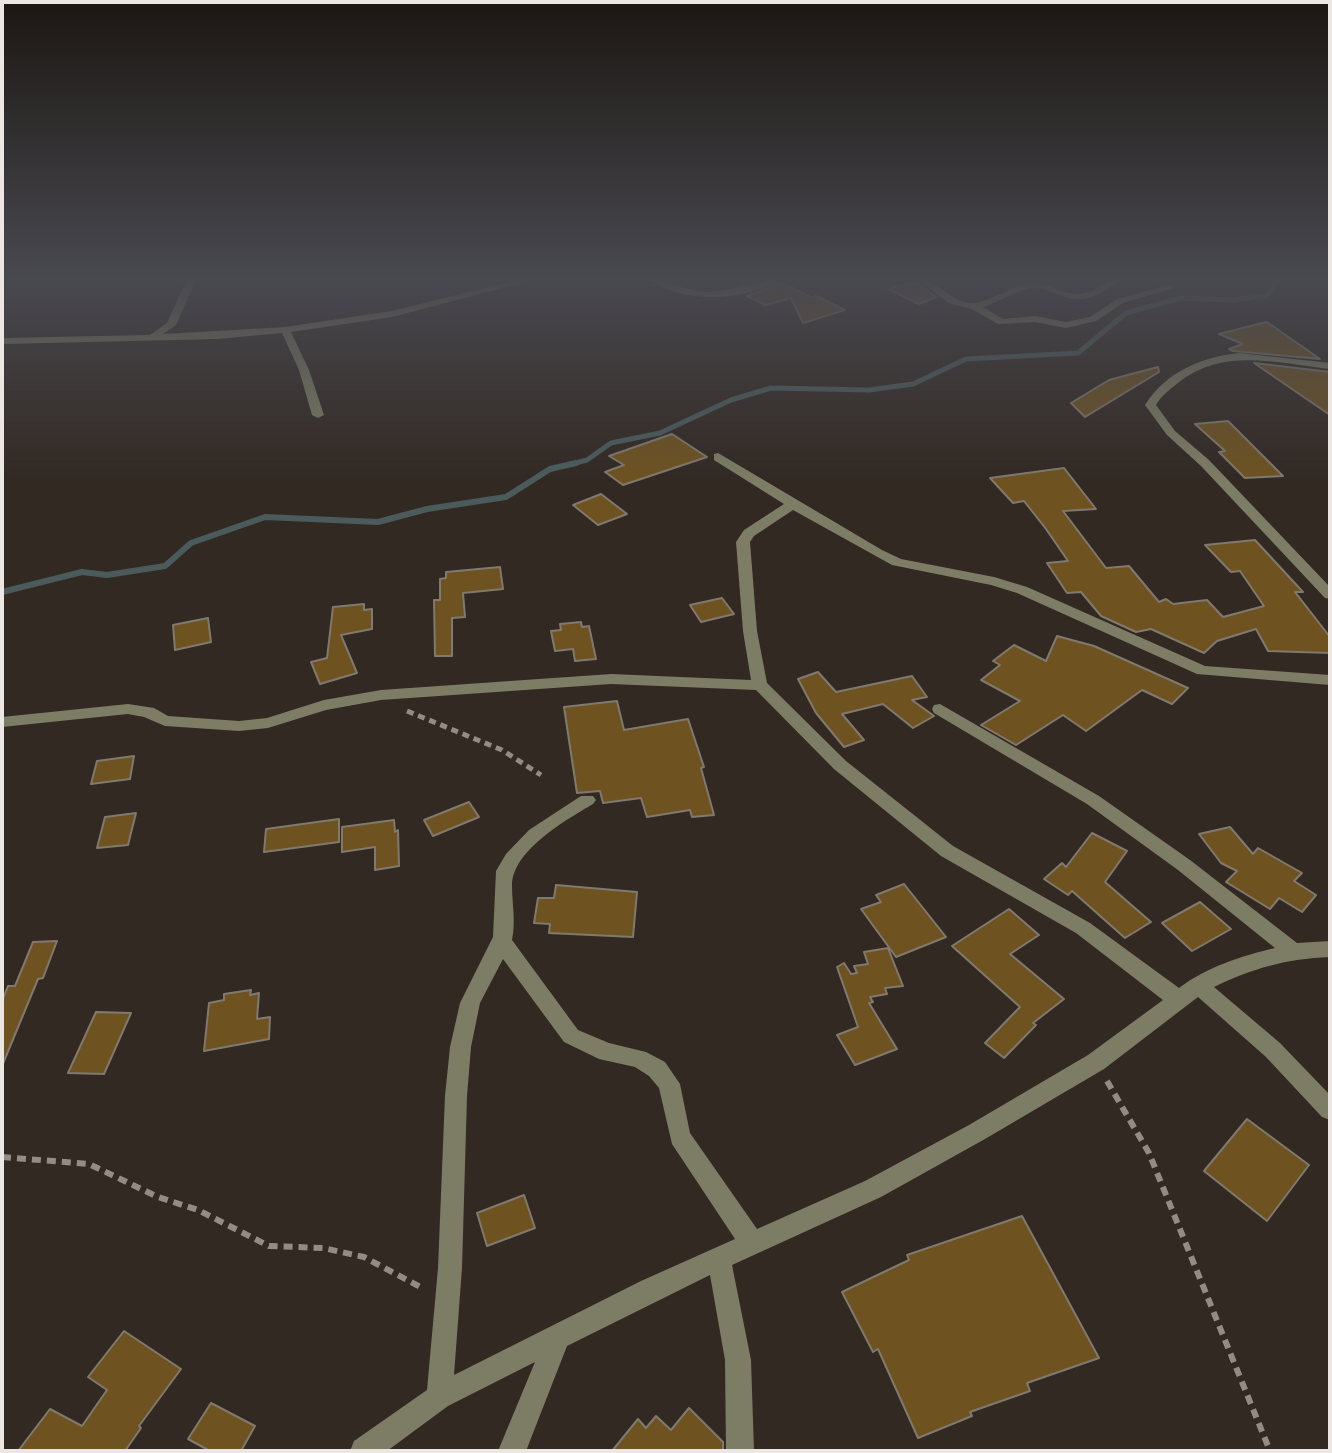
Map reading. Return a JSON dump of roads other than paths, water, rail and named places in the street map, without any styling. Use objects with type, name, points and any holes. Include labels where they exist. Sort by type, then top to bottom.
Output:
[{"type":"street","points":[[293,347],[318,415]]},
{"type":"street","points":[[1330,366],[1239,356],[1221,358],[1190,368],[1157,394],[1150,405],[1171,433],[1216,474],[1330,595]]},
{"type":"street","points":[[718,457],[792,505],[897,562],[994,581],[1022,590],[1202,671],[1330,680]]},
{"type":"street","points":[[792,505],[749,533],[743,542],[750,631],[760,685],[840,765],[947,851],[1033,897],[1273,1050],[1330,1110]]},
{"type":"street","points":[[2,722],[128,709],[148,712],[165,721],[239,726],[268,723],[324,705],[381,695],[611,679],[760,685]]},
{"type":"street","points":[[940,709],[1093,800],[1184,865],[1293,951]]},
{"type":"street","points":[[439,1397],[450,1303],[455,1126],[462,1038],[470,1002],[502,942],[506,896],[503,881],[508,866],[523,846],[555,818],[587,800]]},
{"type":"street","points":[[502,942],[571,1036],[606,1052],[639,1059],[657,1069],[669,1084],[680,1137],[753,1245]]},
{"type":"street","points":[[364,1451],[439,1397],[650,1290],[873,1189],[1096,1062],[1188,993],[1245,963],[1293,951],[1330,949]]},
{"type":"street","points":[[719,1259],[738,1360],[740,1451]]},
{"type":"street","points":[[512,1451],[557,1339]]},
{"type":"waterway","points":[[573,464],[587,460],[611,443],[660,433],[731,400],[771,388],[869,390],[913,384],[966,359],[1078,353],[1085,347]]},
{"type":"waterway","points":[[2,592],[82,572],[107,575],[165,566],[191,543],[265,517],[378,522],[427,509],[506,497],[550,469],[573,464]]},
{"type":"waterway","points":[[568,465],[573,464]]}]
